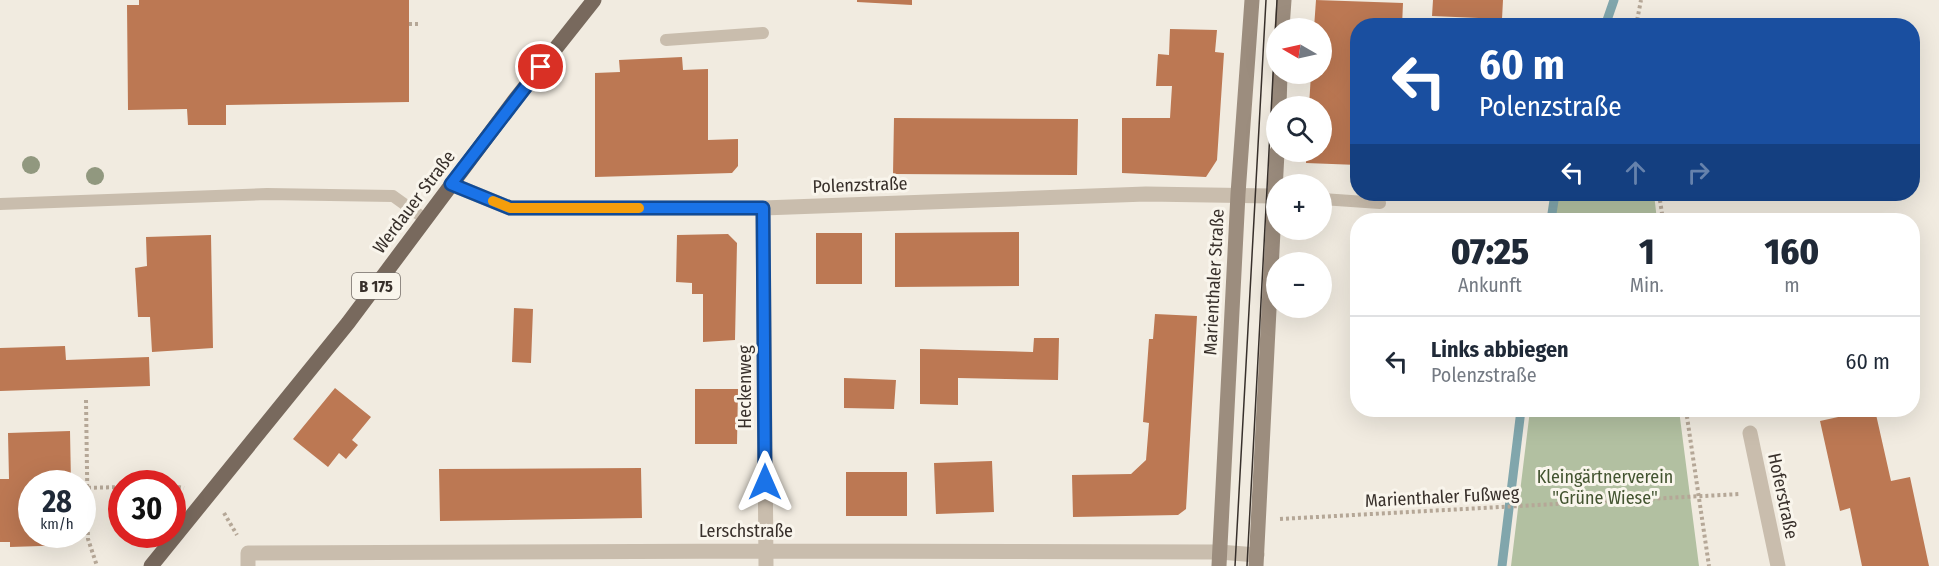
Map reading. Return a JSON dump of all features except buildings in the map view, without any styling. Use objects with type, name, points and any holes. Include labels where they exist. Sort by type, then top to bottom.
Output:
[{"type":"main road","name":"Werdauer Straße","points":[[151,566],[348,323],[451,184],[594,0]]},
{"type":"main road","name":"Marienthaler Straße","points":[[1219,559],[1238,194],[1252,0]]},
{"type":"main road","points":[[1283,18],[1284,0]]},
{"type":"main road","points":[[1256,560],[1274,240]]},
{"type":"street","name":"Polenzstraße","points":[[451,184],[510,208],[763,208],[1146,194],[1266,195]]},
{"type":"street","name":"Heckenweg","points":[[763,208],[766,558]]},
{"type":"street","name":"Hoferstraße","points":[[1750,433],[1778,566]]},
{"type":"street","name":"Lerschstraße","points":[[248,560],[766,558],[1256,560]]},
{"type":"lane","points":[[666,40],[763,33]]},
{"type":"lane","points":[[0,204],[267,194],[393,196],[425,219]]},
{"type":"lane","points":[[1332,200],[1350,201]]},
{"type":"lane","points":[[1351,201],[1380,203]]},
{"type":"path","points":[[1638,18],[1641,0]]},
{"type":"path","points":[[409,24],[418,24]]},
{"type":"path","points":[[84,470],[86,400]]},
{"type":"path","points":[[1687,417],[1709,566]]},
{"type":"path","points":[[211,492],[248,560]]},
{"type":"path","name":"Marienthaler Fußweg","points":[[1258,520],[1762,492]]},
{"type":"path","points":[[91,548],[97,566]]},
{"type":"green space","points":[[1558,201],[1655,201],[1656,213],[1556,213]]},
{"type":"green space","name":"Kleingärtnerverein \"Grüne Wiese\"","points":[[1529,417],[1680,417],[1699,566],[1511,566]]},
{"type":"waterway","points":[[1608,18],[1614,0]]},
{"type":"waterway","points":[[1552,213],[1554,201]]},
{"type":"waterway","points":[[1502,566],[1520,417]]},
{"type":"tram line","points":[[1235,566],[1266,0]]},
{"type":"tram line","points":[[1247,566],[1277,0]]},
{"type":"slow traffic","points":[[493,201],[510,208],[639,208]]},
{"type":"route","points":[[541,67],[451,184],[510,208],[763,208],[765,482]]}]
